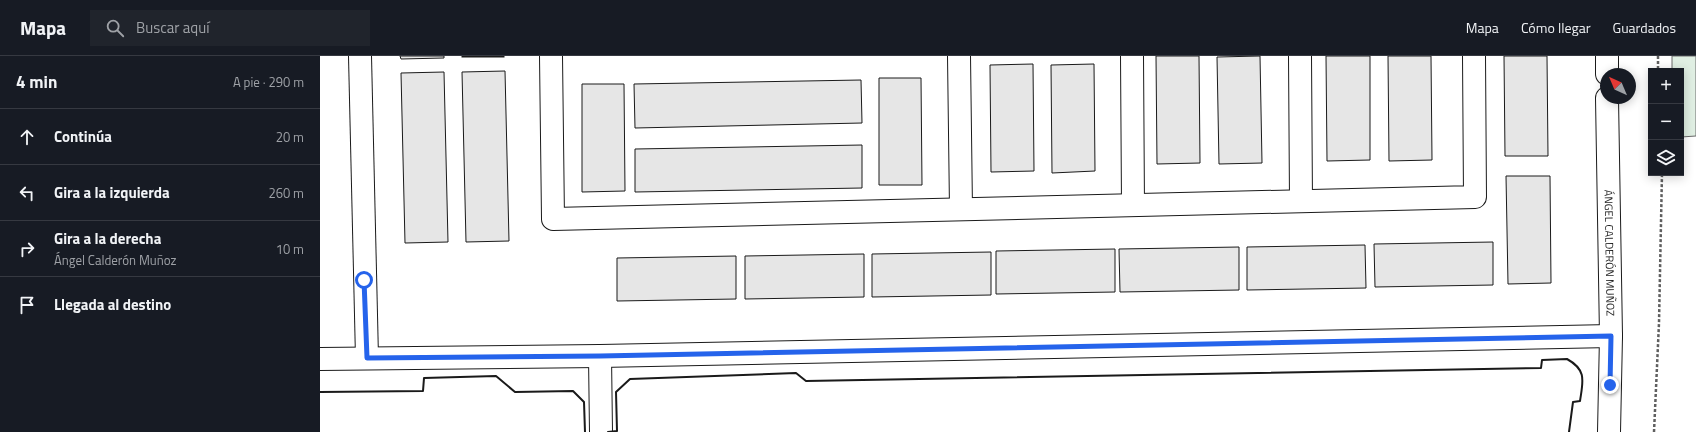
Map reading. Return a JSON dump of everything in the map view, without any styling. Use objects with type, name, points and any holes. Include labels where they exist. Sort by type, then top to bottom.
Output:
[{"type":"street","points":[[360,56],[367,358]]},
{"type":"street","points":[[551,56],[553,219],[1475,197],[1474,56]]},
{"type":"street","points":[[960,56],[961,209]]},
{"type":"street","points":[[1132,56],[1133,205]]},
{"type":"street","points":[[1300,56],[1301,201]]},
{"type":"street","points":[[1607,56],[1607,68]]},
{"type":"street","name":"ÁNGEL CALDERÓN MUÑOZ","points":[[1607,104],[1611,336],[1609,432]]},
{"type":"street","points":[[320,359],[600,356],[1611,336]]},
{"type":"street","points":[[600,356],[601,432]]},
{"type":"path","points":[[1658,56],[1658,68]]},
{"type":"path","points":[[1654,432],[1658,353],[1662,176]]},
{"type":"green space","points":[[1672,56],[1696,56],[1696,136],[1684,137],[1684,68],[1672,68]]},
{"type":"building","points":[[400,56],[444,56],[444,58],[401,59]]},
{"type":"building","points":[[504,56],[504,57],[462,57]]},
{"type":"building","points":[[1156,56],[1199,56],[1200,163],[1157,164]]},
{"type":"building","points":[[1260,56],[1262,163],[1219,164],[1217,57]]},
{"type":"building","points":[[1326,56],[1370,56],[1370,160],[1327,161]]},
{"type":"building","points":[[1388,56],[1431,56],[1432,160],[1389,161]]},
{"type":"building","points":[[1504,56],[1547,56],[1548,156],[1505,156]]},
{"type":"building","points":[[1033,64],[1034,171],[991,172],[990,65]]},
{"type":"building","points":[[1094,64],[1095,171],[1052,173],[1051,65]]},
{"type":"building","points":[[505,71],[509,241],[466,242],[462,72]]},
{"type":"building","points":[[444,72],[448,242],[405,243],[401,73]]},
{"type":"building","points":[[879,78],[921,78],[922,185],[879,185]]},
{"type":"building","points":[[861,80],[862,123],[635,128],[634,84]]},
{"type":"building","points":[[582,84],[624,84],[625,191],[582,192]]},
{"type":"building","points":[[862,145],[862,188],[635,192],[635,149]]},
{"type":"building","points":[[1506,176],[1550,176],[1551,283],[1508,284]]},
{"type":"building","points":[[1493,242],[1493,285],[1375,287],[1374,244]]},
{"type":"building","points":[[1365,245],[1366,288],[1247,290],[1247,247]]},
{"type":"building","points":[[1239,247],[1239,290],[1120,292],[1119,249]]},
{"type":"building","points":[[1115,249],[1115,292],[996,294],[996,251]]},
{"type":"building","points":[[991,252],[991,295],[872,297],[872,254]]},
{"type":"building","points":[[864,254],[864,297],[745,299],[745,256]]},
{"type":"building","points":[[736,256],[736,299],[617,301],[617,258]]},
{"type":"wall","points":[[608,432],[617,431],[616,392],[630,379],[796,373],[806,381],[1541,368],[1542,360],[1567,359],[1578,367],[1582,377],[1580,401],[1573,402],[1569,432]]},
{"type":"wall","points":[[320,392],[423,391],[424,378],[496,376],[515,392],[573,391],[584,402],[585,432]]},
{"type":"route","points":[[364,280],[367,358],[600,356],[1611,336],[1610,385]]}]
